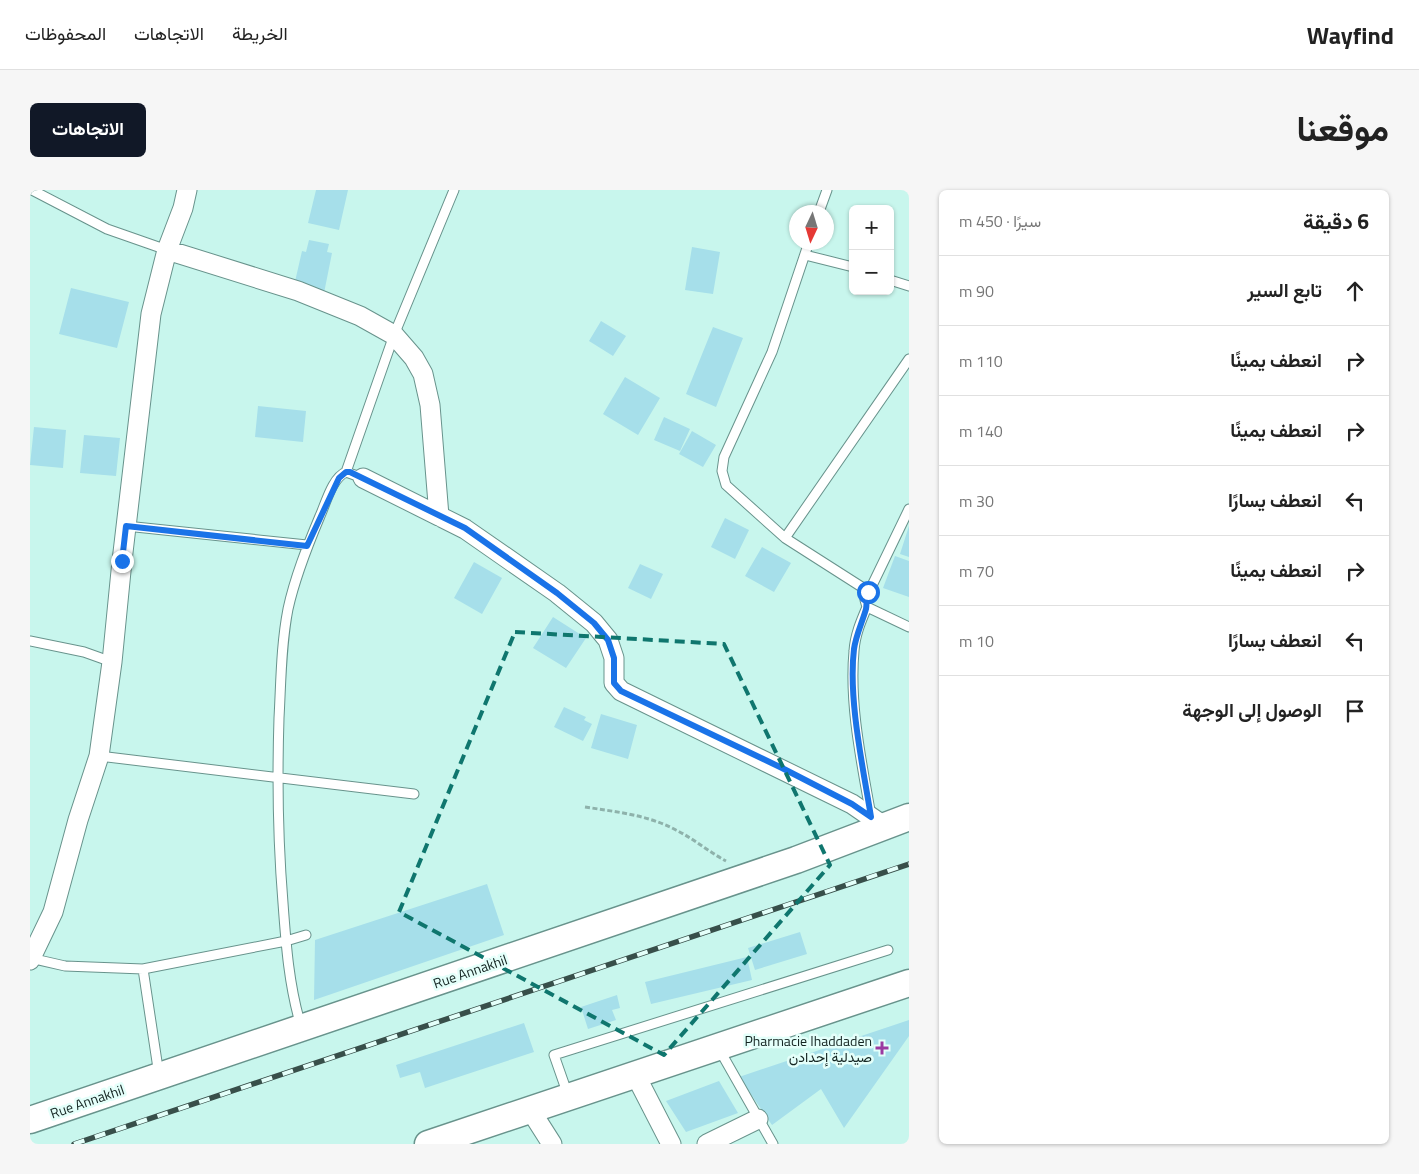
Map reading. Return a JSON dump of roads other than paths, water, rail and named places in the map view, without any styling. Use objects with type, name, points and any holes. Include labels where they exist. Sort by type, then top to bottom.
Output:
[{"type":"street","points":[[30,959],[52,912],[98,756],[112,662],[151,314],[166,250],[183,208],[187,190]]},
{"type":"street","points":[[166,250],[298,291],[360,316],[394,335],[414,358],[423,374],[430,405],[439,516]]},
{"type":"street","points":[[355,475],[465,528],[512,560],[594,623],[612,648],[614,683],[621,691],[782,768],[852,804],[877,822]]},
{"type":"street","name":"Rue Annakhil","points":[[30,1120],[751,875],[877,822],[909,817]]},
{"type":"street","points":[[428,1144],[532,1111],[909,983]]},
{"type":"street","points":[[636,1076],[670,1144]]},
{"type":"street","points":[[532,1111],[552,1144]]},
{"type":"street","points":[[707,1144],[758,1119]]},
{"type":"lane","points":[[32,190],[107,229],[166,250]]},
{"type":"lane","points":[[302,1029],[294,1000],[286,942],[277,778],[283,646],[288,610],[307,546],[331,492],[339,478],[355,475],[394,335],[454,190]]},
{"type":"lane","points":[[821,205],[826,190]]},
{"type":"lane","points":[[807,250],[772,352],[722,463],[722,475],[726,485],[785,538],[868,592]]},
{"type":"lane","points":[[805,255],[849,266]]},
{"type":"lane","points":[[894,281],[909,286]]},
{"type":"lane","points":[[785,538],[909,359]]},
{"type":"lane","points":[[877,822],[856,711],[853,667],[857,634],[867,607],[865,600],[909,509]]},
{"type":"lane","points":[[126,526],[307,546]]},
{"type":"lane","points":[[867,607],[909,627]]},
{"type":"lane","points":[[30,641],[84,652],[112,662]]},
{"type":"lane","points":[[98,756],[414,794]]},
{"type":"lane","points":[[30,959],[65,966],[143,969],[286,942],[306,935]]},
{"type":"lane","points":[[569,1098],[554,1055],[888,950]]},
{"type":"lane","points":[[143,969],[159,1077]]},
{"type":"lane","points":[[718,1048],[773,1144]]},
{"type":"railway","points":[[74,1144],[909,864]]},
{"type":"place","name":"Pharmacie Ihaddaden صيدلية إحدادن","points":[[882,1048]]}]
